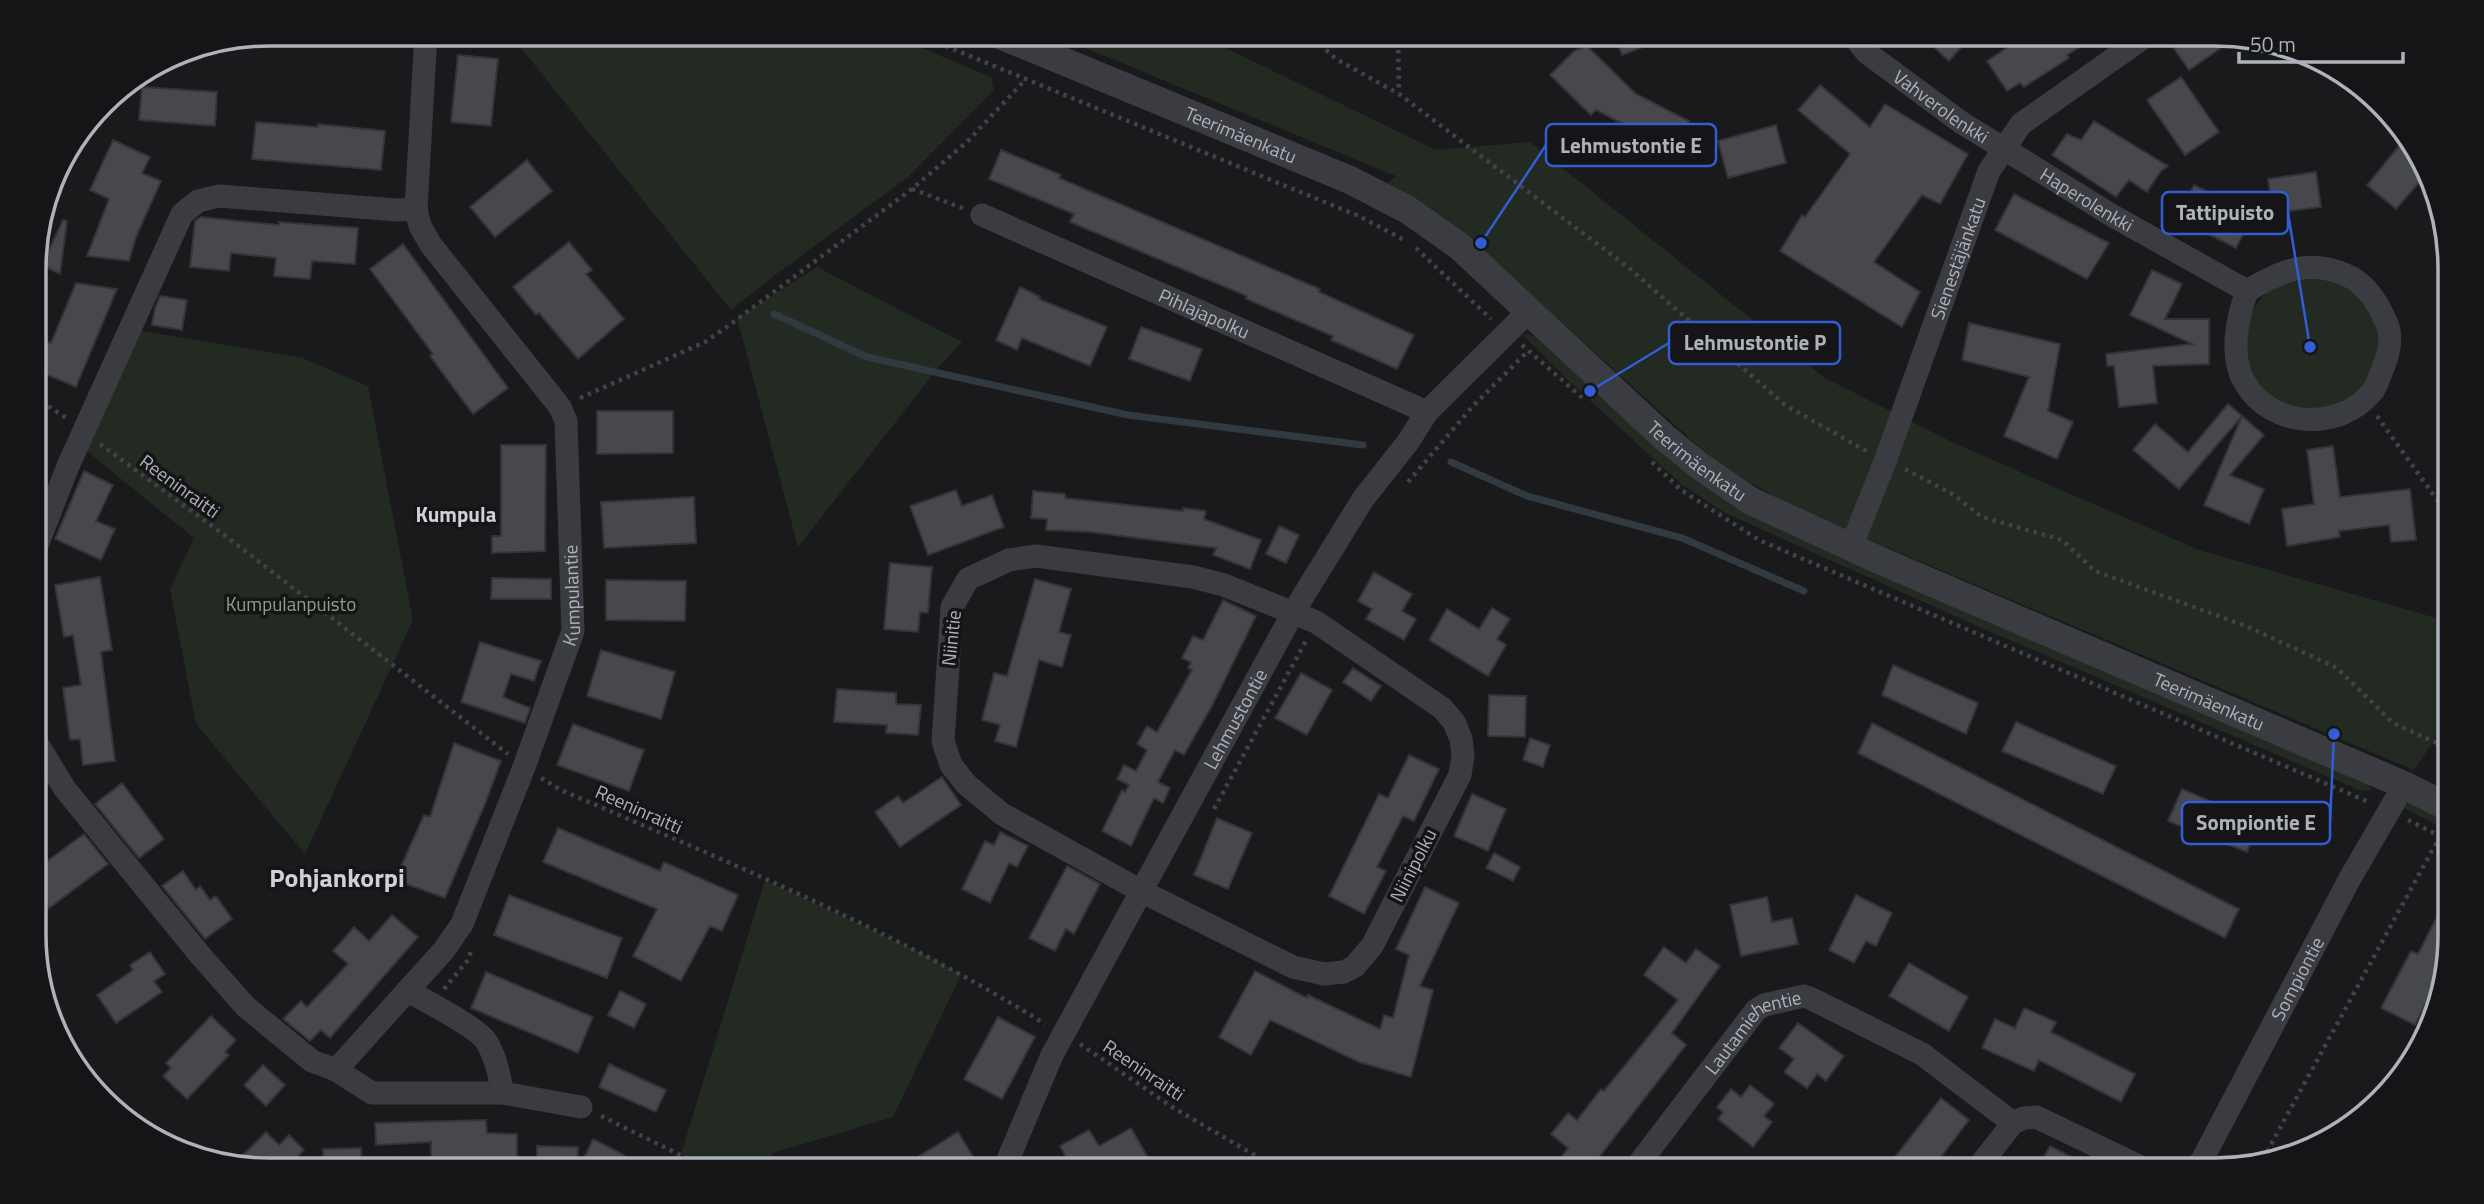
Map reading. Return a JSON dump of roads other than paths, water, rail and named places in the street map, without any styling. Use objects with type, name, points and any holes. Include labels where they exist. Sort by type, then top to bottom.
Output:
[{"type":"street","name":"Kumpulantie","points":[[336,1070],[444,950],[462,924],[533,773],[573,631],[566,421],[560,407],[431,245],[420,226],[416,209],[425,45]]},
{"type":"street","name":"Teerimäenkatu","points":[[1025,45],[1350,180],[1408,209],[1459,246],[1664,437],[1701,467],[1751,501],[2438,802]]},
{"type":"street","name":"Vahverolenkki","points":[[1861,45],[1867,53],[1962,123],[2004,148]]},
{"type":"street","name":"Sienestäjänkatu","points":[[1851,547],[1886,459],[1989,171],[2021,124],[2133,45]]},
{"type":"street","name":"Haperolenkki","points":[[2004,148],[2113,216],[2247,291]]},
{"type":"street","points":[[46,523],[68,466],[182,214],[198,201],[219,196],[397,210],[416,209]]},
{"type":"street","name":"Pihlajapolku","points":[[982,215],[1427,412]]},
{"type":"street","points":[[2300,267],[2331,268],[2355,279],[2377,302],[2390,329],[2387,358],[2373,391],[2353,409],[2331,419],[2306,420],[2282,415],[2259,400],[2245,383],[2238,361],[2238,314],[2247,291],[2277,273],[2300,267]]},
{"type":"street","name":"Lehmustontie","points":[[1009,1158],[1042,1079],[1073,1041],[1141,891],[1294,611],[1363,499],[1408,442],[1427,412],[1529,311]]},
{"type":"street","name":"Niinitie","points":[[1141,891],[1002,814],[966,784],[951,765],[943,741],[950,624],[952,607],[960,590],[968,579],[987,569],[1009,560],[1036,556],[1194,577],[1294,611]]},
{"type":"street","name":"Niinipolku","points":[[1141,891],[1293,967],[1324,974],[1344,972],[1355,966],[1371,946],[1460,775],[1463,755],[1461,739],[1454,722],[1443,708],[1316,622],[1294,611]]},
{"type":"street","points":[[45,757],[65,789],[200,956],[246,1007],[312,1061],[336,1070],[372,1093],[503,1093],[581,1107]]},
{"type":"street","name":"Sompiontie","points":[[2204,1158],[2350,880],[2404,785]]},
{"type":"street","points":[[407,991],[432,1003],[485,1038],[497,1064],[503,1093]]},
{"type":"street","name":"Lautamiehentie","points":[[1643,1158],[1756,1010],[1764,1005],[1804,996],[1922,1054],[2013,1123]]},
{"type":"street","points":[[1985,1158],[2013,1123],[2036,1117],[2122,1158]]},
{"type":"waterway","points":[[774,314],[867,357],[1128,415],[1363,445]]},
{"type":"waterway","points":[[1451,462],[1527,496],[1682,538],[1804,591]]},
{"type":"place","name":"Lehmustontie E","points":[[1481,243]]},
{"type":"place","name":"Tattipuisto","points":[[2310,347]]},
{"type":"place","name":"Lehmustontie P","points":[[1590,391]]},
{"type":"place","name":"Sompiontie E","points":[[2334,734]]},
{"type":"district","name":"Kumpula","points":[[456,515]]},
{"type":"district","name":"Pohjankorpi","points":[[337,878]]},
{"type":"park label","name":"Kumpulanpuisto","points":[[291,604]]}]
